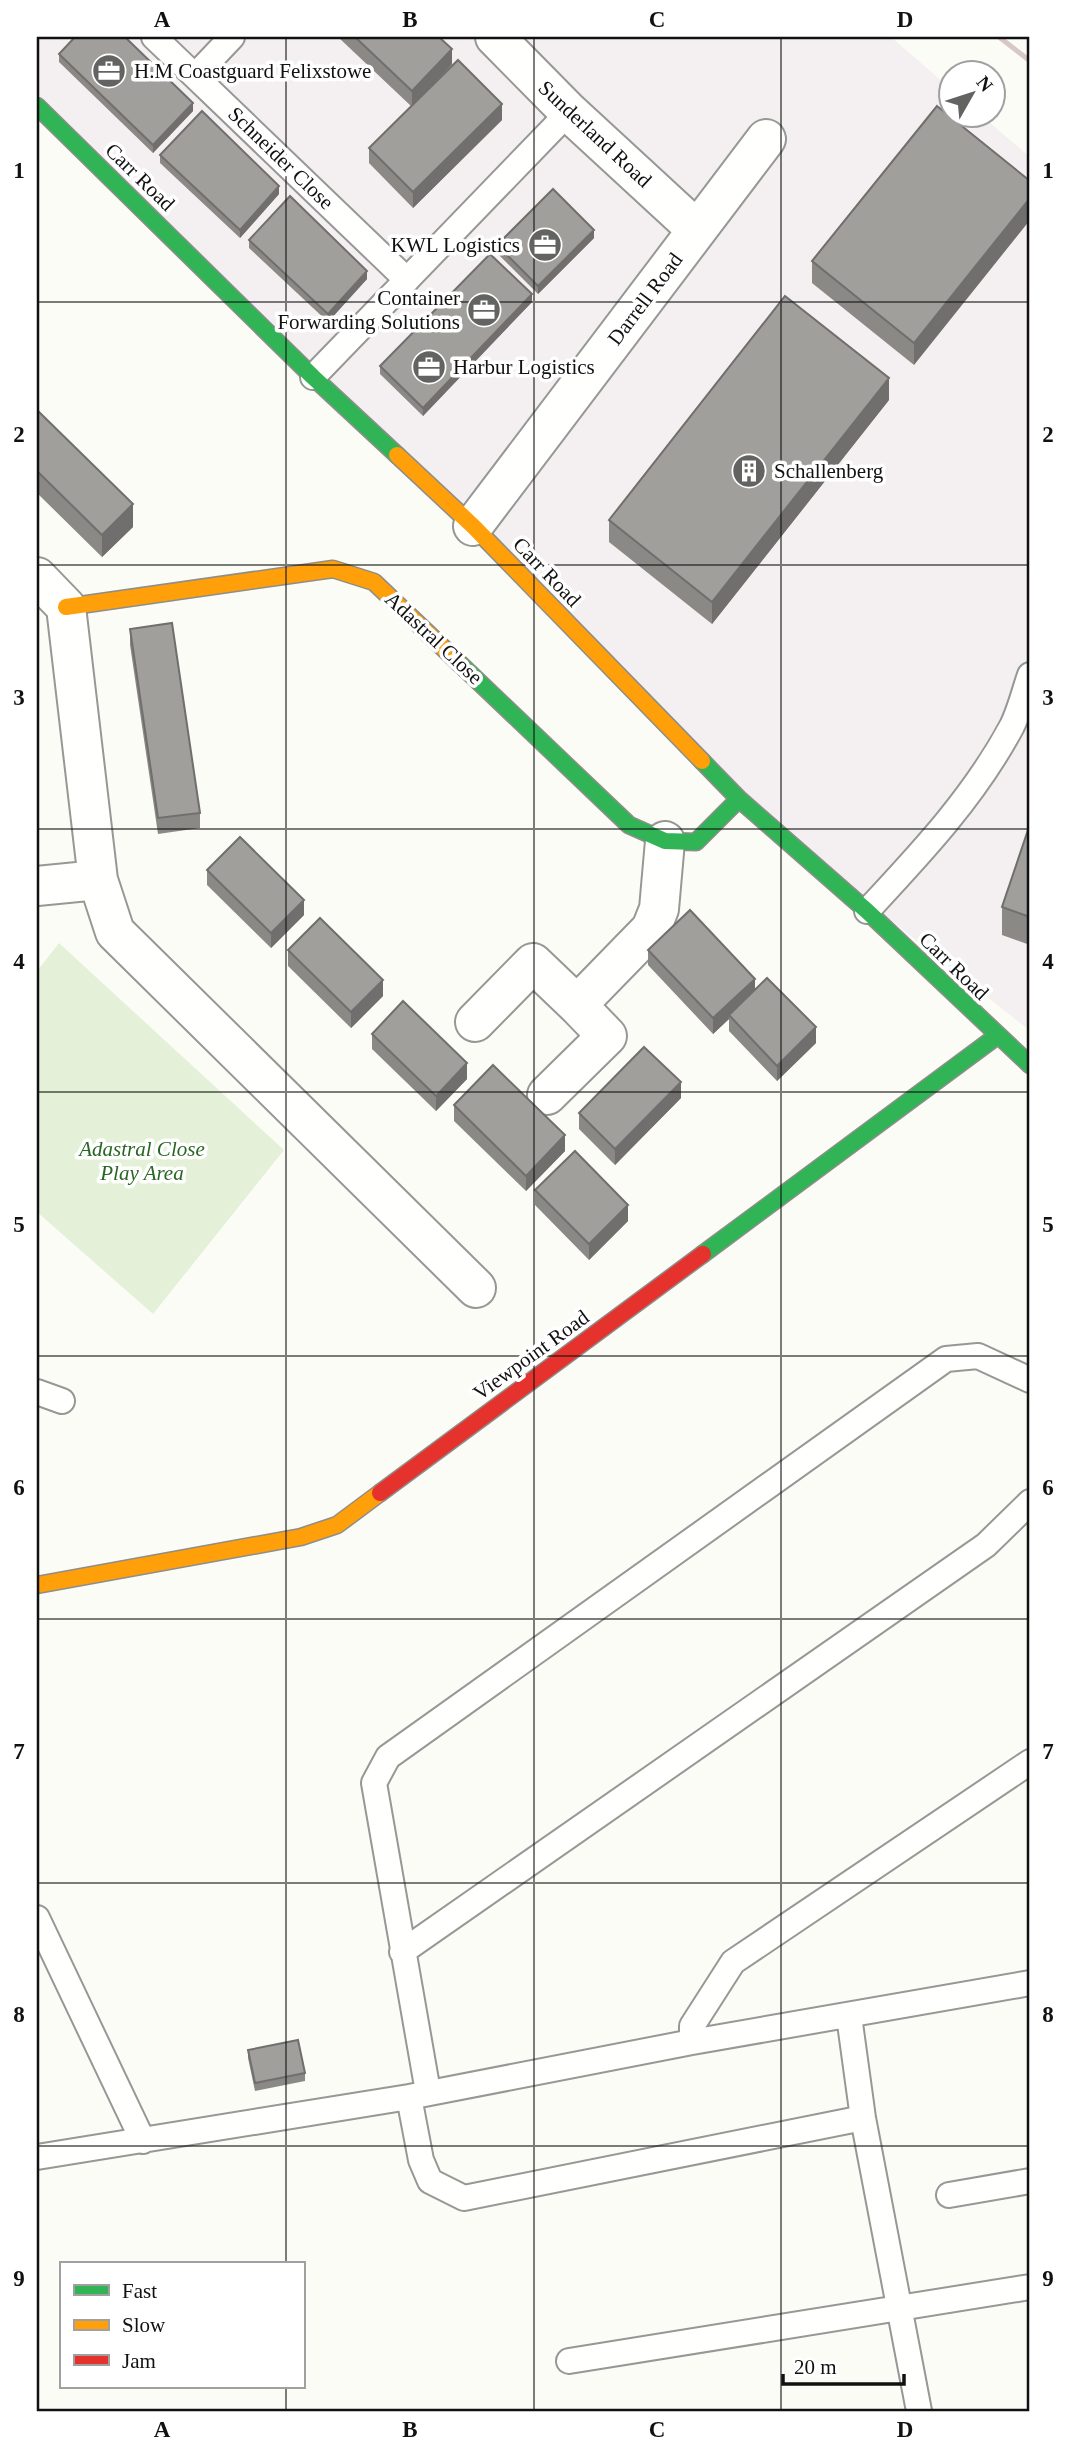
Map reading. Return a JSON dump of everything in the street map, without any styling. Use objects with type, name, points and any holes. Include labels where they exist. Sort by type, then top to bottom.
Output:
[{"type":"street","name":"Sunderland Road","points":[[495,37],[569,112],[697,230]]},
{"type":"street","name":"Carr Road","points":[[37,106],[313,377],[473,526],[739,799],[867,911],[1030,1065]]},
{"type":"street","name":"Darrell Road","points":[[473,526],[766,139]]},
{"type":"street","name":"Adastral Close","points":[[66,607],[333,569],[374,582],[629,825],[665,841],[696,842],[739,799]]},
{"type":"street","points":[[37,578],[66,607],[98,880],[115,932],[476,1288]]},
{"type":"street","points":[[576,1005],[651,929],[659,909],[665,841]]},
{"type":"street","points":[[37,886],[98,880]]},
{"type":"street","points":[[475,1023],[533,963],[607,1036],[547,1095]]},
{"type":"street","name":"Viewpoint Road","points":[[37,1584],[301,1536],[337,1525],[997,1036]]},
{"type":"lane","name":"Schneider Close","points":[[154,37],[407,279]]},
{"type":"lane","points":[[195,76],[232,37]]},
{"type":"lane","points":[[313,377],[569,112]]},
{"type":"lane","points":[[867,911],[939,834],[977,783],[1013,724],[1030,675]]},
{"type":"lane","points":[[863,2118],[464,2197],[430,2181],[421,2160],[419,2094],[402,1952],[374,1783],[388,1757],[946,1359],[978,1356],[1030,1380]]},
{"type":"lane","points":[[37,1392],[62,1401]]},
{"type":"lane","points":[[402,1952],[986,1545],[1030,1502]]},
{"type":"lane","points":[[692,2042],[692,2026],[733,1962],[1030,1762]]},
{"type":"lane","points":[[37,1918],[142,2141]]},
{"type":"lane","points":[[37,2158],[419,2094],[692,2042],[1030,1983]]},
{"type":"lane","points":[[849,2016],[863,2118],[919,2411]]},
{"type":"lane","points":[[949,2195],[1030,2180]]},
{"type":"lane","points":[[569,2361],[1030,2287]]},
{"type":"shaded area","points":[[37,37],[891,37],[937,77],[937,130],[998,130],[1030,157],[1030,1031],[739,799],[37,106]]},
{"type":"green space","name":"Adastral Close Play Area","points":[[59,943],[284,1150],[153,1314],[37,1212],[37,971]]},
{"type":"building","points":[[75,37],[125,37],[193,103],[153,145],[59,54]]},
{"type":"building","points":[[355,37],[439,37],[452,49],[412,91]]},
{"type":"building","points":[[458,60],[502,104],[413,192],[369,148]]},
{"type":"building","points":[[937,106],[937,130],[967,130],[1030,181],[1030,198],[914,343],[812,261]]},
{"type":"building","points":[[202,111],[279,186],[240,230],[160,155]]},
{"type":"building","name":"KWL Logistics","points":[[553,189],[594,230],[538,286],[497,245]]},
{"type":"building","points":[[290,196],[367,271],[328,314],[249,240]]},
{"type":"building","points":[[490,254],[532,294],[423,408],[380,366]]},
{"type":"building","name":"Schallenberg","points":[[785,296],[889,378],[712,602],[609,520]]},
{"type":"building","points":[[37,410],[133,504],[102,535],[37,471]]},
{"type":"building","points":[[172,623],[200,813],[158,818],[130,629]]},
{"type":"building","points":[[1030,824],[1030,917],[1002,907]]},
{"type":"building","points":[[240,837],[304,900],[271,933],[207,870]]},
{"type":"building","points":[[690,910],[755,979],[713,1018],[648,950]]},
{"type":"building","points":[[320,918],[383,980],[351,1012],[288,950]]},
{"type":"building","points":[[767,978],[816,1027],[777,1066],[729,1015]]},
{"type":"building","points":[[403,1001],[467,1063],[436,1096],[372,1034]]},
{"type":"building","points":[[644,1047],[681,1082],[615,1149],[579,1113]]},
{"type":"building","points":[[493,1065],[565,1135],[526,1176],[454,1105]]},
{"type":"building","points":[[575,1151],[628,1205],[589,1244],[535,1190]]},
{"type":"building","points":[[298,2040],[305,2073],[255,2083],[248,2050]]},
{"type":"railway","points":[[999,37],[1030,61]]},
{"type":"traffic: fast","points":[[37,106],[313,377],[397,455]]},
{"type":"traffic: fast","points":[[458,662],[629,825],[665,841],[696,842],[739,799]]},
{"type":"traffic: fast","points":[[702,761],[739,799],[867,911],[1030,1065]]},
{"type":"traffic: fast","points":[[703,1254],[997,1036]]},
{"type":"traffic: slow","points":[[397,455],[473,526],[702,761]]},
{"type":"traffic: slow","points":[[66,607],[333,569],[374,582],[458,662]]},
{"type":"traffic: slow","points":[[37,1585],[301,1537],[337,1525],[380,1493]]},
{"type":"traffic: jam","points":[[380,1493],[703,1254]]},
{"type":"place","name":"H.M Coastguard Felixstowe","points":[[109,71]]},
{"type":"place","name":"KWL Logistics","points":[[545,245]]},
{"type":"place","name":"Container Forwarding Solutions","points":[[484,310]]},
{"type":"place","name":"Harbur Logistics","points":[[429,367]]},
{"type":"place","name":"Schallenberg","points":[[749,471]]}]
